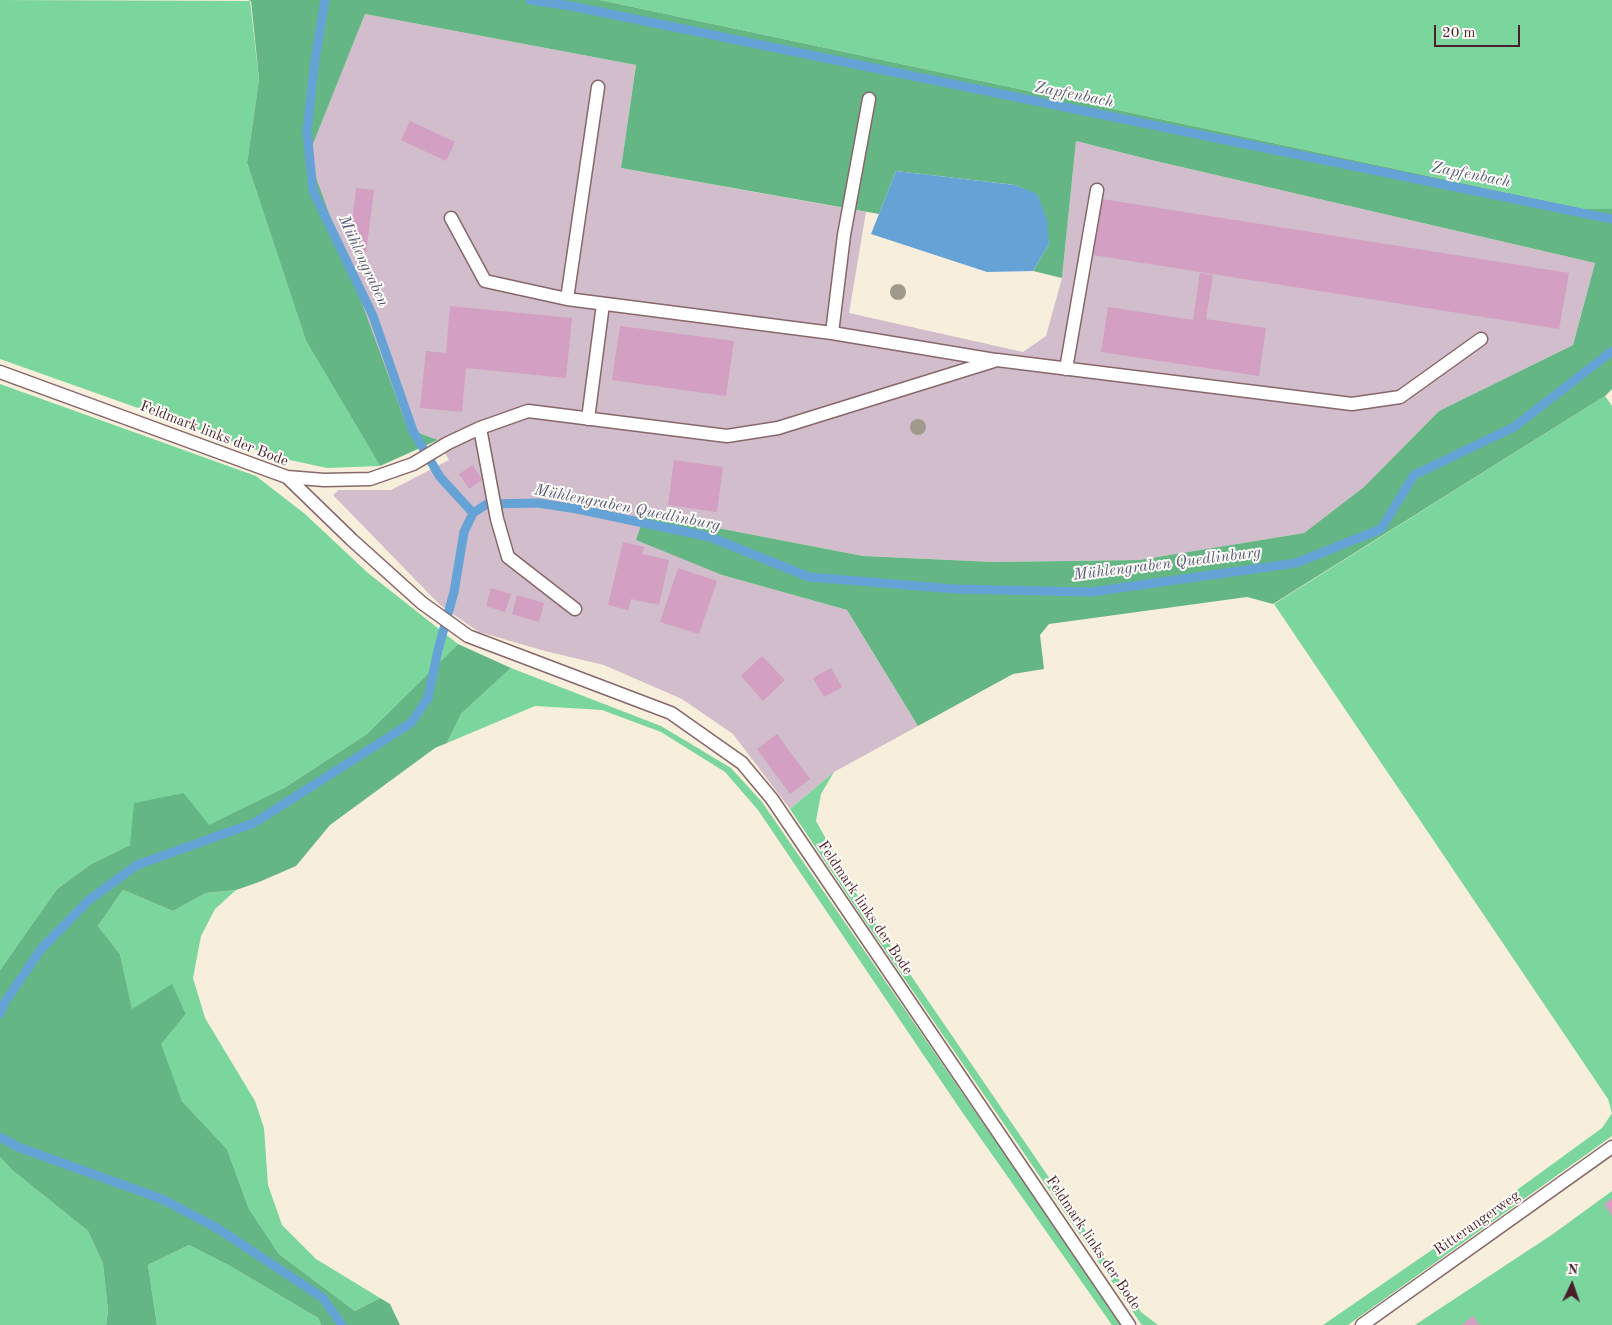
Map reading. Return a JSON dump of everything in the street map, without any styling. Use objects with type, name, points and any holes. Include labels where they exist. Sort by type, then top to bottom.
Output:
[{"type":"lane","points":[[567,299],[598,87]]},
{"type":"lane","points":[[832,333],[844,235],[869,99]]},
{"type":"lane","points":[[1066,369],[1097,190]]},
{"type":"lane","points":[[450,218],[485,281],[567,299],[832,333],[998,360],[1352,404],[1400,397],[1481,339]]},
{"type":"lane","points":[[588,419],[603,304]]},
{"type":"lane","points":[[287,477],[324,480],[370,479],[413,464],[448,443],[480,428],[528,412],[727,436],[778,428],[998,360]]},
{"type":"lane","name":"Feldmark links der Bode","points":[[0,372],[287,477],[352,540],[434,612],[468,636],[671,713],[742,763],[772,799],[1129,1325]]},
{"type":"lane","points":[[480,428],[497,519],[508,557],[575,609]]},
{"type":"lane","name":"Ritterangerweg","points":[[1362,1325],[1612,1148]]},
{"type":"shaded area","points":[[365,14],[636,65],[621,168],[866,212],[849,313],[1023,352],[1046,336],[1062,278],[1076,141],[1595,263],[1573,345],[1439,411],[1364,487],[1304,533],[1139,560],[994,562],[863,556],[645,514],[637,540],[722,575],[847,610],[918,726],[834,772],[790,809],[733,734],[682,699],[604,665],[545,651],[479,632],[440,605],[333,495],[339,490],[391,490],[449,460],[438,440],[408,429],[307,156]]},
{"type":"green space","points":[[0,0],[250,1],[259,79],[247,163],[306,341],[380,466],[327,468],[276,457],[0,359]]},
{"type":"green space","points":[[248,0],[600,0],[1584,209],[1612,209],[1612,389],[1605,396],[1273,604],[1247,597],[1049,624],[1040,635],[1044,669],[1013,674],[918,726],[847,610],[722,575],[636,540],[645,514],[863,556],[994,562],[1139,560],[1304,533],[1364,487],[1439,411],[1573,345],[1595,263],[1076,141],[1062,278],[1033,271],[1049,244],[1037,195],[1015,185],[896,171],[879,214],[621,168],[636,65],[365,14],[308,156],[408,429],[438,440],[380,466],[306,341],[247,163],[259,79],[251,1]]},
{"type":"green space","points":[[600,0],[1612,0],[1612,209],[1584,209]]},
{"type":"green space","points":[[0,384],[256,476],[305,514],[368,573],[458,644],[367,734],[284,788],[209,826],[184,793],[130,845],[91,864],[57,889],[0,970]]},
{"type":"green space","points":[[1605,396],[1612,406],[1612,1113],[1608,1099],[1274,604]]},
{"type":"green space","points":[[458,644],[511,668],[461,714],[447,743],[435,748],[330,825],[296,866],[236,890],[206,893],[173,911],[123,890],[98,926],[120,954],[132,1009],[172,984],[186,1014],[161,1044],[182,1101],[227,1149],[249,1209],[279,1254],[355,1311],[380,1298],[390,1304],[400,1325],[321,1325],[318,1318],[230,1266],[189,1245],[148,1265],[157,1325],[106,1325],[108,1311],[103,1264],[88,1231],[12,1170],[0,1157],[0,970],[57,889],[91,864],[130,845],[134,803],[184,793],[209,825],[284,788],[367,734]]},
{"type":"green space","points":[[511,668],[661,726],[731,768],[762,802],[1122,1325],[1112,1325],[960,1109],[758,810],[725,772],[661,732],[602,710],[535,706],[447,743],[461,714]]},
{"type":"green space","points":[[834,772],[821,794],[816,821],[864,907],[1141,1312],[1158,1325],[1142,1325],[1139,1321],[790,809]]},
{"type":"green space","points":[[123,890],[173,911],[206,893],[236,890],[215,909],[201,936],[193,978],[205,1018],[255,1101],[264,1128],[268,1185],[282,1225],[316,1259],[380,1298],[355,1311],[279,1254],[249,1209],[227,1149],[182,1101],[160,1044],[186,1014],[172,985],[132,1010],[120,954],[98,926]]},
{"type":"green space","points":[[1612,1113],[1612,1136],[1348,1325],[1323,1325],[1484,1214],[1602,1128]]},
{"type":"green space","points":[[0,1157],[12,1170],[88,1231],[103,1264],[108,1311],[106,1325],[0,1325]]},
{"type":"green space","points":[[1612,1191],[1612,1325],[1415,1325],[1553,1234]]},
{"type":"green space","points":[[189,1245],[230,1266],[318,1318],[321,1325],[157,1325],[148,1265]]},
{"type":"water","points":[[896,171],[1015,185],[1037,194],[1047,219],[1049,244],[1033,271],[987,272],[871,234]]},
{"type":"building","points":[[410,121],[455,142],[446,161],[401,140]]},
{"type":"building","points":[[356,188],[374,190],[366,253],[349,251]]},
{"type":"building","points":[[1102,199],[1569,273],[1559,329],[1093,255]]},
{"type":"building","points":[[1200,273],[1213,275],[1206,319],[1266,328],[1259,376],[1101,352],[1108,307],[1193,320]]},
{"type":"building","points":[[450,306],[572,318],[566,378],[466,368],[462,412],[420,408],[426,351],[446,353]]},
{"type":"building","points":[[620,326],[734,341],[726,396],[612,380]]},
{"type":"building","points":[[674,460],[723,467],[717,512],[668,505]]},
{"type":"building","points":[[473,465],[482,480],[469,489],[459,474]]},
{"type":"building","points":[[623,542],[644,547],[642,554],[669,560],[659,605],[631,599],[628,610],[608,605]]},
{"type":"building","points":[[678,568],[717,581],[699,634],[660,622]]},
{"type":"building","points":[[491,588],[511,594],[505,612],[486,606]]},
{"type":"building","points":[[517,595],[544,603],[539,622],[512,614]]},
{"type":"building","points":[[762,656],[785,680],[763,701],[741,676]]},
{"type":"building","points":[[831,668],[842,687],[824,697],[813,678]]},
{"type":"building","points":[[777,734],[810,779],[790,794],[757,749]]},
{"type":"building","points":[[1612,1198],[1612,1216],[1604,1204]]},
{"type":"building","points":[[1473,1316],[1480,1325],[1462,1325]]},
{"type":"waterway","name":"Mühlengraben","points":[[325,0],[315,60],[307,131],[313,191],[373,316],[413,431],[440,477],[473,513]]},
{"type":"waterway","name":"Zapfenbach","points":[[530,0],[571,6],[1612,219]]},
{"type":"waterway","name":"Mühlengraben Quedlinburg","points":[[0,1014],[5,1002],[41,949],[89,900],[137,865],[254,823],[411,723],[428,698],[438,650],[454,592],[464,532],[473,513],[487,504],[538,503],[577,509],[710,537],[809,577],[955,589],[1091,592],[1296,563],[1381,529],[1414,475],[1514,427],[1612,351]]},
{"type":"waterway","name":"Mühlengraben Quedlinburg","points":[[0,1137],[18,1147],[162,1199],[217,1228],[323,1298],[342,1325]]}]
